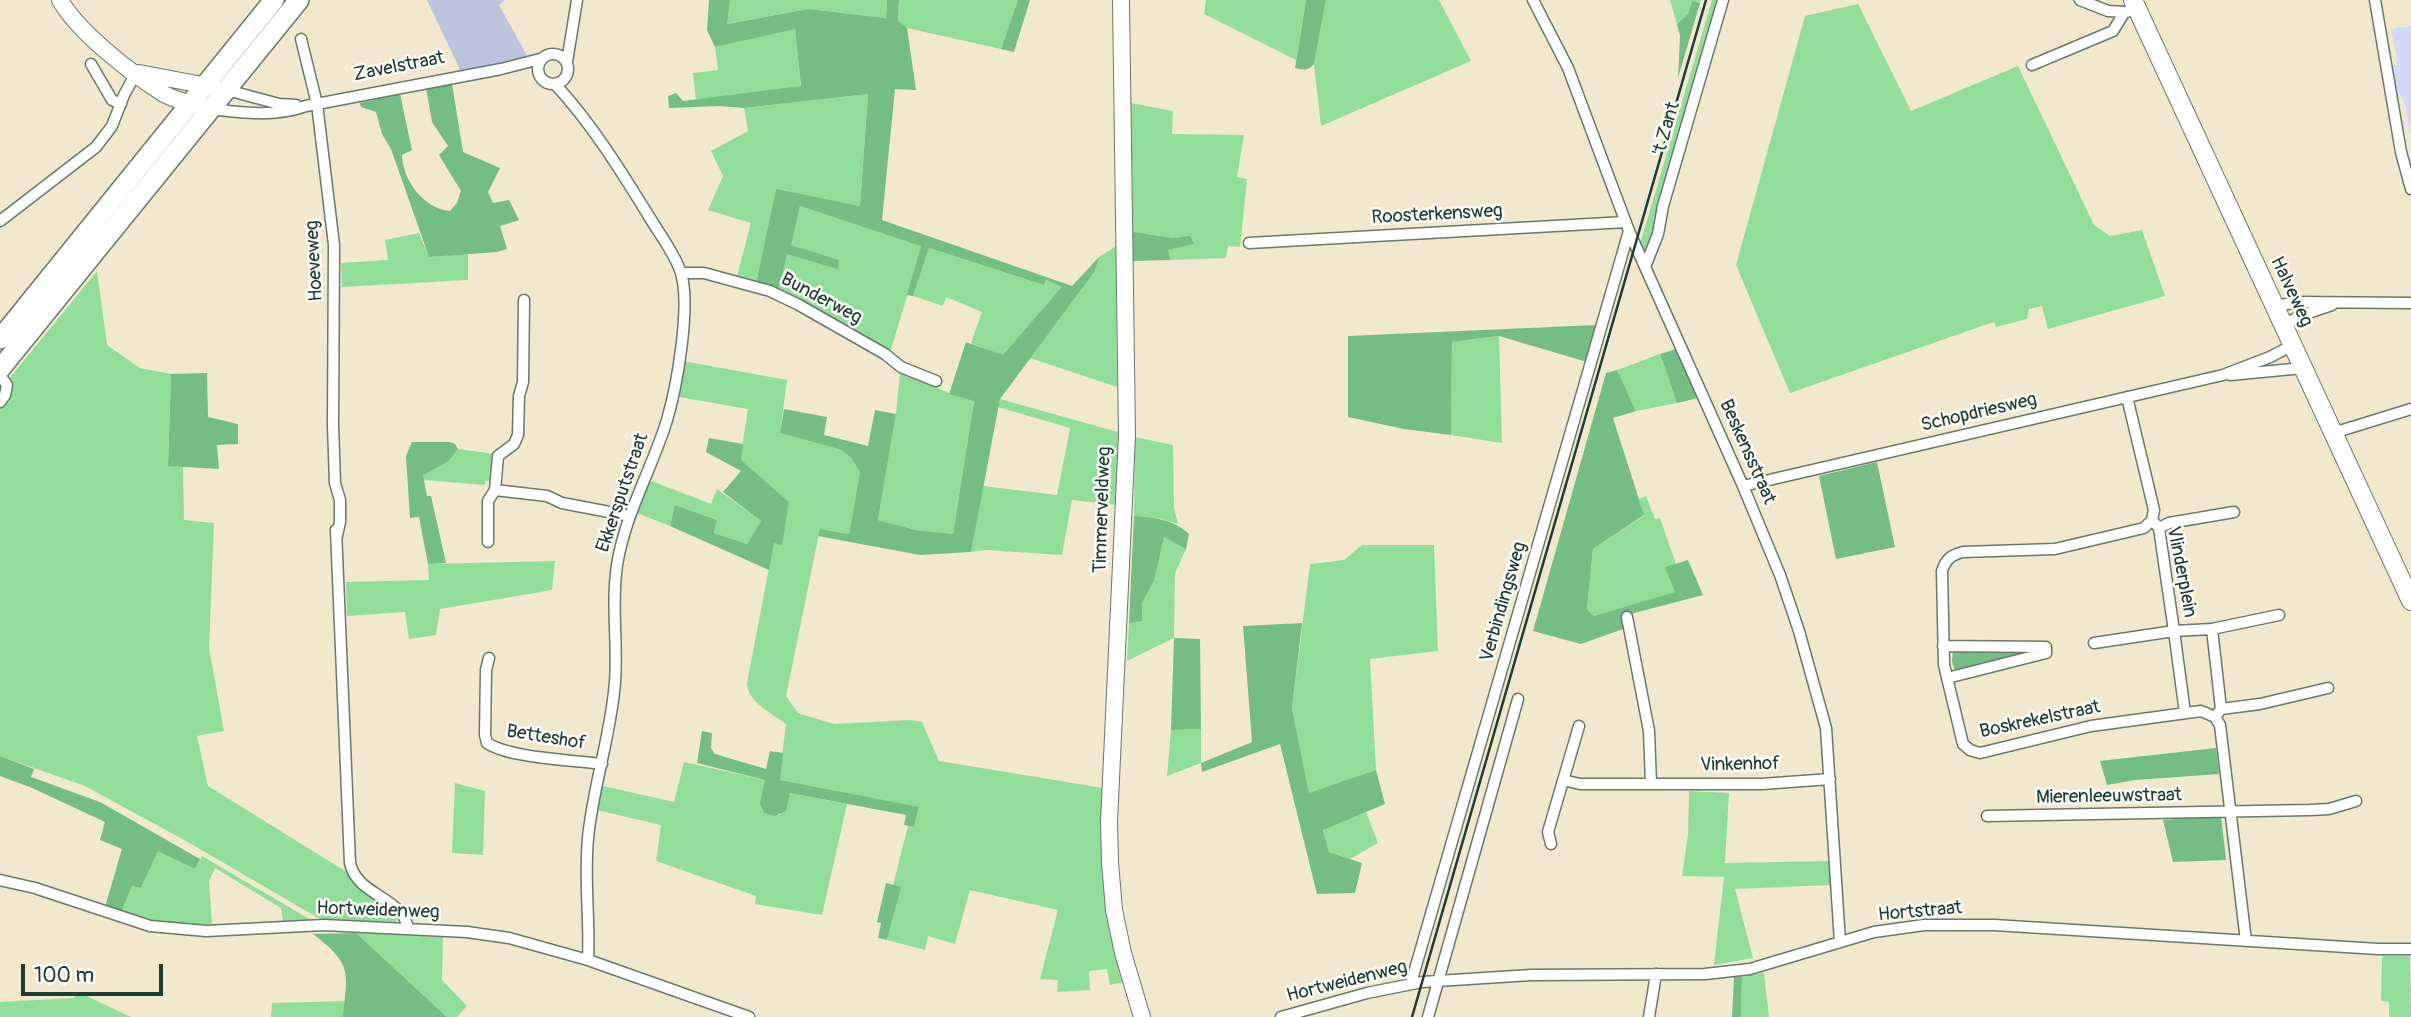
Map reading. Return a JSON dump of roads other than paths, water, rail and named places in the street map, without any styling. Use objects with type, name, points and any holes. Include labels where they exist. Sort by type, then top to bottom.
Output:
[{"type":"highway","points":[[0,339],[274,0]]},
{"type":"highway","points":[[0,369],[299,0]]},
{"type":"main road","name":"Halveweg","points":[[2131,7],[2293,345],[2411,601]]},
{"type":"street","name":"Zavelstraat","points":[[60,0],[76,23],[136,73],[167,95],[211,109],[253,113],[290,111],[501,69],[554,53]]},
{"type":"street","points":[[555,84],[564,80],[577,0]]},
{"type":"street","name":"Timmerveldweg","points":[[1121,0],[1127,435],[1110,862],[1118,930],[1142,1017]]},
{"type":"street","name":"Beskensstraat","points":[[1533,0],[1568,68],[1628,226],[1743,486],[1780,575],[1799,631],[1826,728],[1840,942]]},
{"type":"street","name":"'t Zant","points":[[1645,267],[1658,234],[1663,206],[1723,0]]},
{"type":"street","points":[[2080,0],[2108,11],[2131,7]]},
{"type":"street","points":[[2375,0],[2401,152],[2411,190]]},
{"type":"street","points":[[2032,65],[2113,32],[2131,7]]},
{"type":"street","points":[[567,67],[562,57],[554,53],[574,22]]},
{"type":"street","name":"Hoeveweg","points":[[301,39],[336,270],[333,414],[335,483],[340,500],[337,536],[350,863],[359,882],[402,914],[409,929]]},
{"type":"street","points":[[539,75],[540,59]]},
{"type":"street","points":[[90,64],[112,100],[121,104]]},
{"type":"street","name":"Ekkersputstraat","points":[[567,67],[569,86],[578,109]]},
{"type":"street","name":"Zavelstraat","points":[[501,69],[539,75],[545,82],[555,84]]},
{"type":"street","name":"Zavelstraat","points":[[136,73],[227,90],[279,104],[312,105]]},
{"type":"street","points":[[0,221],[96,147],[107,135],[136,73]]},
{"type":"street","name":"Ekkersputstraat","points":[[555,84],[578,109],[674,257],[681,272],[684,290],[675,388],[659,443],[621,544],[614,588],[616,678],[610,728],[588,838],[588,960]]},
{"type":"street","name":"Roosterkensweg","points":[[1249,243],[1628,226]]},
{"type":"street","name":"Verbindingsweg","points":[[1417,982],[1628,226]]},
{"type":"street","name":"Bunderweg","points":[[681,272],[704,273],[770,291],[885,354],[901,367],[936,381]]},
{"type":"street","points":[[488,542],[488,501],[495,490],[498,456],[514,444],[517,435],[519,396],[523,382],[524,300]]},
{"type":"street","points":[[2274,306],[2300,302],[2411,303]]},
{"type":"street","points":[[2284,326],[2299,316],[2335,304]]},
{"type":"street","name":"Schopdriesweg","points":[[1743,486],[2223,375],[2293,345]]},
{"type":"street","name":"Schopdriesweg","points":[[2223,375],[2303,368]]},
{"type":"street","points":[[0,375],[7,385],[0,402]]},
{"type":"street","points":[[2127,397],[2155,524],[2234,512]]},
{"type":"street","points":[[2333,433],[2411,409]]},
{"type":"street","points":[[495,490],[547,496],[562,503],[630,516]]},
{"type":"street","name":"Vlinderplein","points":[[2155,524],[2185,713]]},
{"type":"street","name":"Boskrekelstraat","points":[[2155,524],[2055,549],[1963,552],[1952,555],[1945,561],[1942,571],[1943,646],[1947,678],[1963,744],[1980,753],[2091,726],[2201,711],[2218,713],[2328,688]]},
{"type":"street","points":[[2212,629],[2278,615]]},
{"type":"street","points":[[1627,617],[1649,731],[1651,784]]},
{"type":"street","name":"Vlinderplein","points":[[2174,631],[2212,629],[2218,713]]},
{"type":"street","points":[[2094,643],[2174,631]]},
{"type":"street","points":[[1943,646],[2046,647],[2046,653],[1947,678]]},
{"type":"street","name":"Betteshof","points":[[489,658],[486,683],[487,743],[516,752],[602,764]]},
{"type":"street","points":[[1427,1017],[1443,980],[1518,699]]},
{"type":"street","points":[[2218,713],[2246,941]]},
{"type":"street","points":[[1551,844],[1548,832],[1578,726]]},
{"type":"street","name":"Vinkenhof","points":[[1563,780],[1580,784],[1762,784],[1830,779]]},
{"type":"street","name":"Mierenleeuwstraat","points":[[1987,816],[2329,809],[2356,801]]},
{"type":"street","points":[[1443,980],[1483,838]]},
{"type":"street","name":"Hortweidenweg","points":[[0,880],[35,888],[150,926],[206,931],[324,925],[467,932],[509,939],[588,960],[749,1017]]},
{"type":"street","name":"Hortstraat","points":[[1417,982],[1531,975],[1705,974],[1750,969],[1874,932],[1951,924],[2411,949]]},
{"type":"street","points":[[1649,1017],[1656,974]]},
{"type":"street","name":"Hortweidenweg","points":[[1281,1017],[1417,982]]},
{"type":"railway","points":[[1412,1017],[1706,0]]}]
